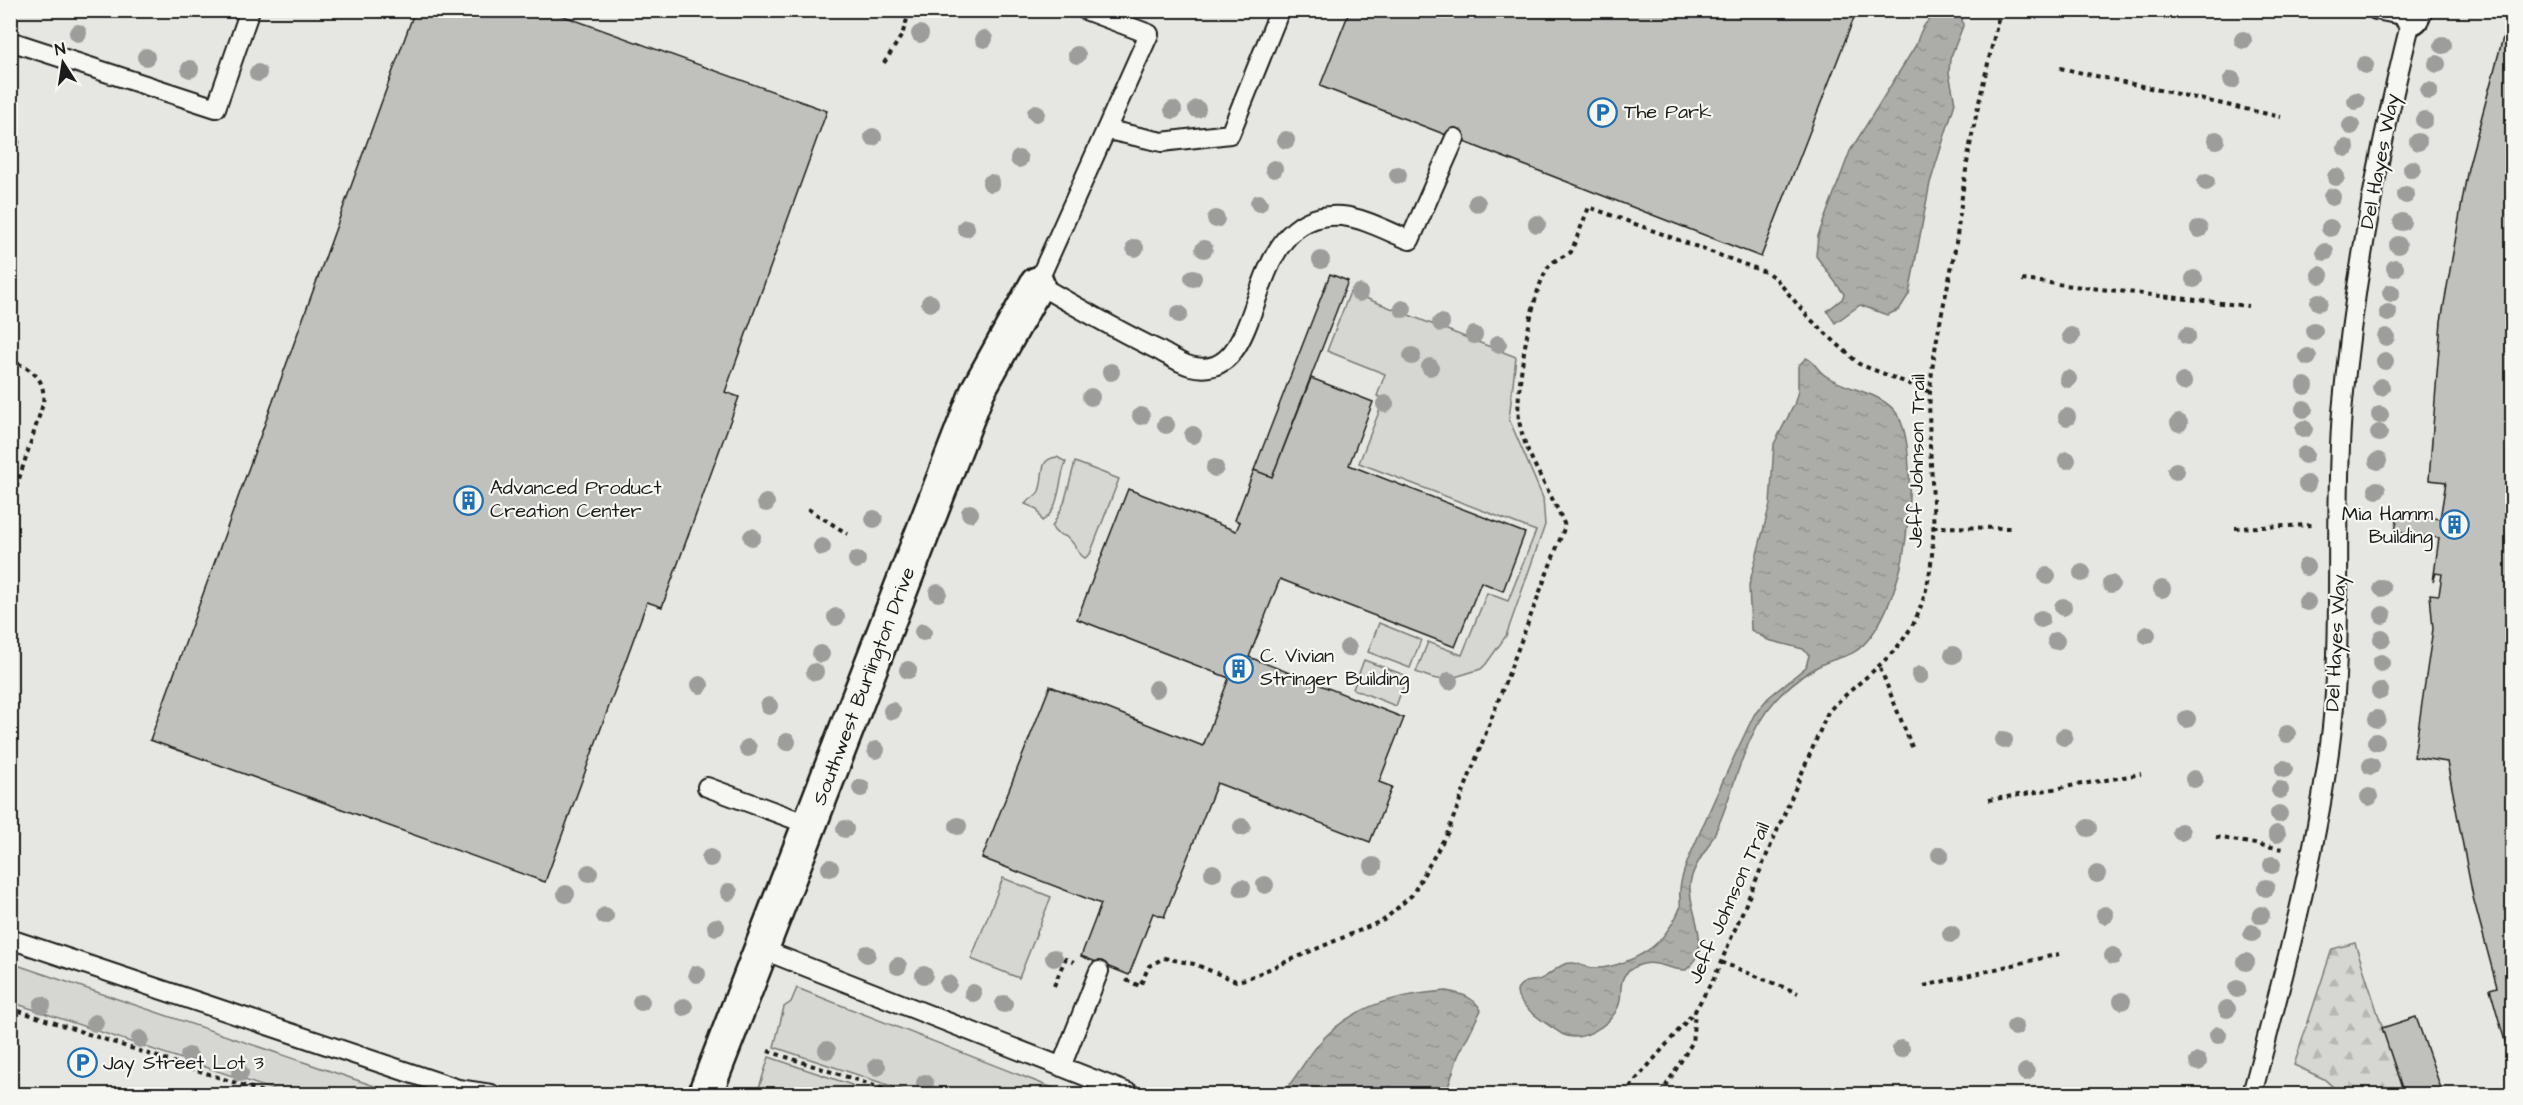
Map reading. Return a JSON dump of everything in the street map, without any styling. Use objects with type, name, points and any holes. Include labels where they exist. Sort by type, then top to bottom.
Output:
[{"type":"street","name":"Southwest Burlington Drive","points":[[705,1095],[978,390],[1038,284]]},
{"type":"lane","points":[[10,41],[216,108],[250,10]]},
{"type":"lane","points":[[1085,10],[1149,34],[1038,284],[1123,333],[1191,366],[1209,366],[1225,362],[1239,347],[1272,257],[1299,225],[1318,217],[1343,216],[1410,240],[1455,138]]},
{"type":"lane","points":[[1108,130],[1162,142],[1230,134],[1281,10]]},
{"type":"lane","points":[[2376,10],[2414,14]]},
{"type":"lane","name":"Del Hayes Way","points":[[2252,1095],[2311,853],[2329,752],[2337,669],[2342,413],[2355,294],[2379,156],[2414,14]]},
{"type":"lane","points":[[707,787],[810,825]]},
{"type":"lane","points":[[10,939],[458,1089],[491,1095]]},
{"type":"lane","points":[[761,949],[1131,1095]]},
{"type":"lane","points":[[1061,1066],[1100,971]]},
{"type":"path","points":[[884,63],[903,35],[910,10]]},
{"type":"path","name":"Jeff Johnson Trail","points":[[1661,1095],[1692,1043],[1695,1011],[1722,962],[1828,712],[1857,683],[1880,668],[1902,644],[1917,617],[1929,570],[1933,527],[1929,454],[1930,392],[1937,336],[1954,254],[1966,168],[2000,10]]},
{"type":"path","points":[[2060,68],[2282,117]]},
{"type":"path","points":[[10,141],[20,143]]},
{"type":"path","points":[[1054,986],[1065,959],[1140,986],[1149,966],[1164,958],[1194,964],[1236,981],[1246,979],[1331,940],[1384,920],[1412,895],[1448,832],[1565,526],[1528,450],[1520,420],[1519,394],[1525,346],[1538,289],[1546,270],[1554,260],[1571,252],[1589,207],[1768,273],[1836,345],[1859,364],[1930,392]]},
{"type":"path","points":[[2022,280],[2248,306]]},
{"type":"path","points":[[10,359],[38,376],[44,389],[43,404],[10,507]]},
{"type":"path","points":[[808,509],[848,534]]},
{"type":"path","points":[[2235,528],[2340,524]]},
{"type":"path","points":[[1933,527],[2010,528]]},
{"type":"path","points":[[1880,668],[1912,747]]},
{"type":"path","points":[[1989,800],[2141,774]]},
{"type":"path","points":[[2216,837],[2311,853]]},
{"type":"path","points":[[1924,986],[2059,954]]},
{"type":"path","points":[[1722,962],[1798,993]]},
{"type":"path","points":[[10,1008],[269,1095]]},
{"type":"path","points":[[1624,1095],[1695,1011]]},
{"type":"path","points":[[768,1051],[899,1095]]},
{"type":"shaded area","points":[[11,11],[2512,11],[2512,1094],[11,1094]]},
{"type":"green space","points":[[1350,292],[1516,357],[1509,419],[1543,498],[1545,525],[1506,636],[1481,669],[1445,680],[1416,672],[1428,642],[1462,655],[1487,593],[1508,601],[1536,531],[1359,463],[1384,399],[1377,396],[1385,374],[1327,351]]},
{"type":"green space","points":[[1057,457],[1066,462],[1053,510],[1042,521],[1037,509],[1025,504],[1039,491],[1044,465],[1051,458]]},
{"type":"green space","points":[[1075,462],[1119,479],[1090,554],[1085,558],[1071,540],[1057,533],[1052,527],[1064,503]]},
{"type":"green space","points":[[1379,623],[1421,640],[1410,668],[1368,652]]},
{"type":"green space","points":[[1364,660],[1407,676],[1396,706],[1353,689]]},
{"type":"green space","points":[[1003,878],[1051,897],[1019,978],[971,959]]},
{"type":"green space","points":[[2355,943],[2404,1094],[2341,1094],[2324,1079],[2294,1065],[2332,949]]},
{"type":"green space","points":[[10,963],[398,1094],[286,1094],[11,1002]]},
{"type":"green space","points":[[797,988],[1068,1094],[915,1094],[774,1047],[784,1007],[791,1002]]},
{"type":"green space","points":[[769,1057],[852,1085],[849,1094],[757,1094]]},
{"type":"water","points":[[1944,10],[1957,11],[1962,17],[1963,26],[1950,59],[1949,73],[1955,103],[1930,183],[1909,294],[1899,310],[1887,315],[1860,305],[1835,323],[1827,311],[1842,299],[1844,294],[1816,256],[1818,236],[1850,151],[1916,45],[1925,24]]},
{"type":"water","points":[[1806,358],[1834,381],[1871,395],[1887,404],[1902,423],[1909,465],[1908,515],[1903,559],[1894,590],[1880,622],[1858,650],[1825,663],[1796,681],[1770,706],[1757,727],[1745,752],[1720,822],[1692,875],[1690,896],[1699,940],[1699,951],[1694,961],[1686,970],[1652,963],[1630,970],[1623,978],[1618,1007],[1602,1027],[1577,1037],[1562,1034],[1526,1007],[1517,994],[1518,988],[1524,982],[1542,979],[1568,963],[1595,968],[1625,962],[1652,948],[1661,939],[1678,912],[1681,883],[1688,860],[1754,715],[1768,698],[1806,667],[1809,655],[1803,649],[1768,640],[1751,630],[1749,585],[1770,504],[1774,444],[1794,405],[1798,391],[1798,366]]},
{"type":"water","points":[[1446,991],[1470,999],[1481,1010],[1458,1056],[1446,1094],[1282,1094],[1327,1035],[1353,1015],[1382,1002]]},
{"type":"building","name":"Advanced Product Creation Center","points":[[415,10],[547,10],[827,111],[725,392],[739,397],[662,607],[647,602],[545,882],[150,740]]},
{"type":"building","name":"The Park","points":[[1350,10],[1857,10],[1761,257],[1320,86]]},
{"type":"building","name":"Mia Hamm Building","points":[[2509,15],[2512,16],[2512,1041],[2506,1045],[2490,989],[2497,987],[2473,897],[2447,762],[2414,757],[2433,629],[2430,594],[2439,595],[2442,574],[2436,573],[2433,582],[2439,538],[2395,532],[2398,513],[2440,519],[2446,482],[2429,480],[2441,321],[2468,168]]},
{"type":"building","points":[[1330,274],[1348,281],[1272,477],[1254,470]]},
{"type":"building","name":"C. Vivian Stringer Building","points":[[1311,378],[1373,402],[1349,465],[1525,533],[1503,591],[1481,582],[1455,647],[1280,579],[1249,657],[1404,718],[1379,782],[1392,787],[1370,842],[1217,783],[1164,917],[1153,913],[1129,975],[1081,956],[1101,904],[982,858],[1050,686],[1203,746],[1229,678],[1077,619],[1128,489],[1236,531],[1240,522],[1235,520],[1254,470],[1272,477]]},
{"type":"building","points":[[2416,1017],[2443,1094],[2404,1094],[2382,1028]]},
{"type":"place","name":"The Park","points":[[1603,112]]},
{"type":"place","name":"Advanced Product Creation Center","points":[[469,500]]},
{"type":"place","name":"Mia Hamm Building","points":[[2454,525]]},
{"type":"place","name":"C. Vivian Stringer Building","points":[[1239,668]]},
{"type":"place","name":"Jay Street Lot 3","points":[[82,1063]]}]
